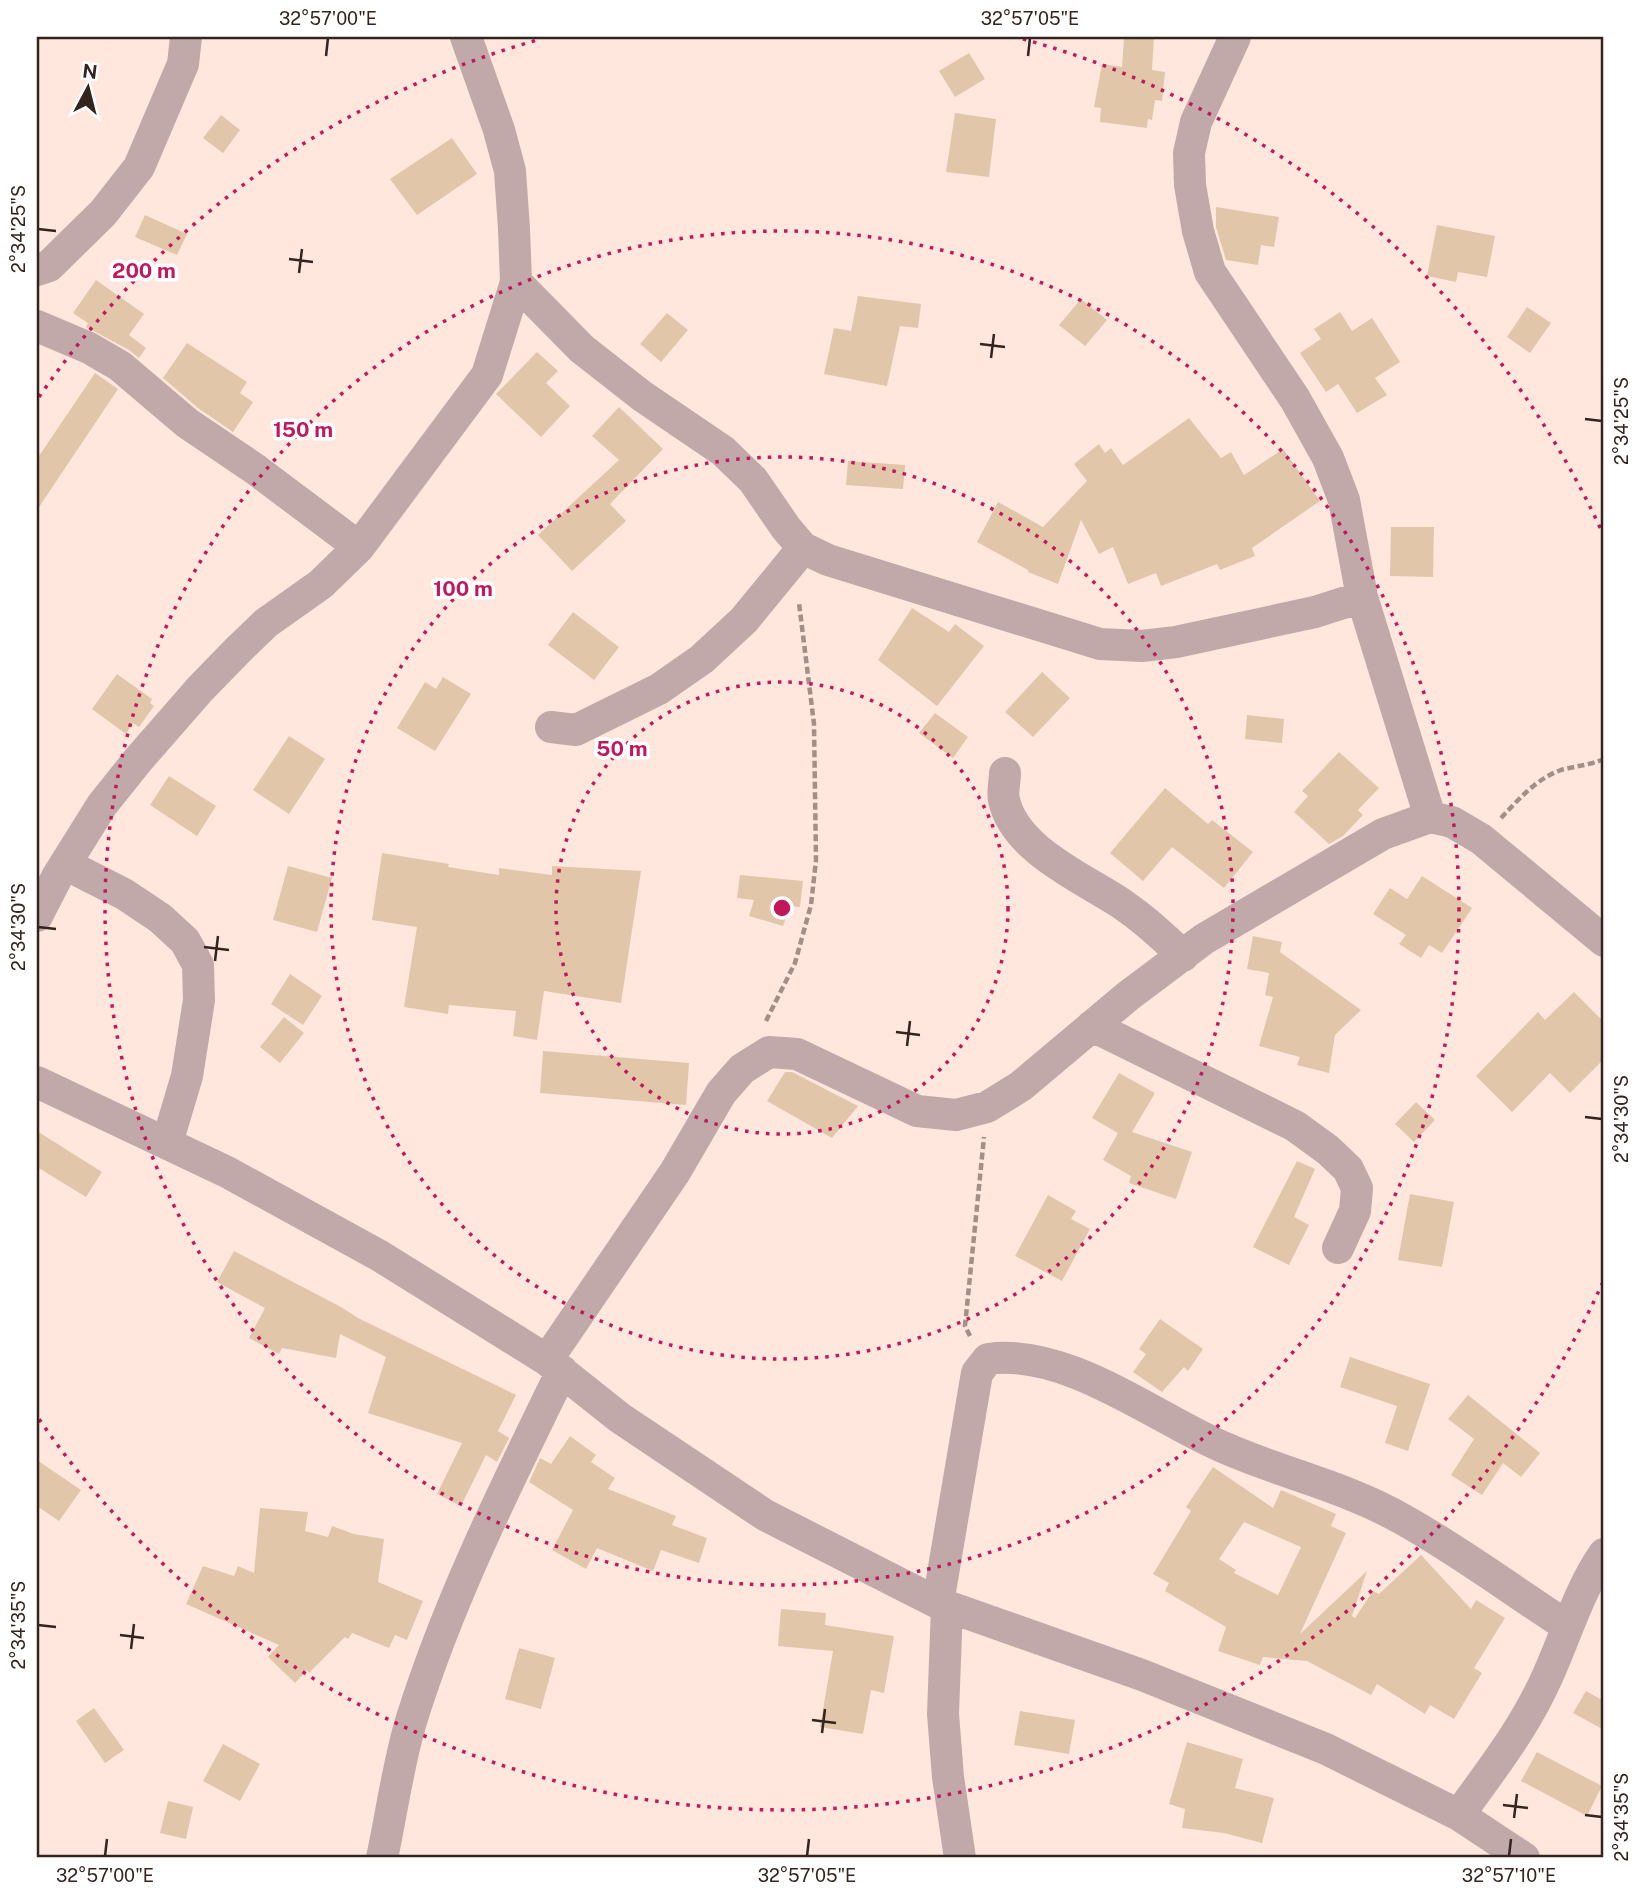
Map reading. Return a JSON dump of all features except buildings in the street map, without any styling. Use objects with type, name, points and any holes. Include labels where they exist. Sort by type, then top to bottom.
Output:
[{"type":"street","points":[[37,270],[49,265],[103,213],[139,167],[183,64],[186,37]]},
{"type":"street","points":[[37,915],[102,805],[138,760],[200,689],[266,624],[321,584],[359,547],[487,374],[516,282],[510,171],[499,130],[466,37]]},
{"type":"street","points":[[1235,37],[1196,122],[1189,153],[1190,186],[1198,231],[1210,272],[1296,400],[1328,458],[1344,500],[1362,597],[1430,817]]},
{"type":"street","points":[[516,282],[582,349],[642,396],[723,451],[753,480],[786,528],[796,555]]},
{"type":"street","points":[[37,326],[89,348],[120,366],[187,423],[255,469],[359,547]]},
{"type":"street","points":[[796,555],[828,560],[1100,644],[1142,646],[1176,642],[1315,612],[1362,597]]},
{"type":"street","points":[[551,727],[576,730],[659,689],[702,659],[744,620],[796,555]]},
{"type":"street","points":[[1005,773],[1004,799],[1013,820],[1029,842],[1055,863],[1153,926],[1183,956]]},
{"type":"street","points":[[382,1858],[411,1720],[449,1612],[554,1365],[722,1093],[742,1069],[769,1052],[797,1054],[917,1111],[956,1115],[987,1107],[1021,1086],[1128,996],[1204,939],[1383,835],[1430,817],[1452,822],[1481,839],[1604,941]]},
{"type":"street","points":[[65,864],[124,894],[160,918],[185,941],[198,965],[199,1000],[187,1076],[167,1143]]},
{"type":"street","points":[[1092,1026],[1295,1126],[1328,1150],[1348,1169],[1357,1188],[1355,1211],[1338,1248]]},
{"type":"street","points":[[37,1082],[227,1172],[380,1256],[554,1365],[620,1418],[765,1515],[942,1604],[1142,1675],[1326,1749],[1459,1815],[1524,1858]]},
{"type":"street","points":[[960,1858],[948,1777],[943,1714],[942,1604],[977,1373],[988,1359],[1003,1356],[1024,1358],[1067,1370],[1116,1391],[1215,1444],[1349,1493],[1402,1518],[1567,1626]]},
{"type":"street","points":[[1459,1815],[1527,1717],[1548,1675],[1567,1626],[1604,1553]]},
{"type":"path","points":[[765,1022],[794,963],[811,905],[816,860],[814,724],[798,597],[796,555]]},
{"type":"path","points":[[1481,839],[1546,776],[1564,769],[1588,766],[1604,759]]},
{"type":"path","points":[[987,1107],[965,1326],[988,1359]]}]
